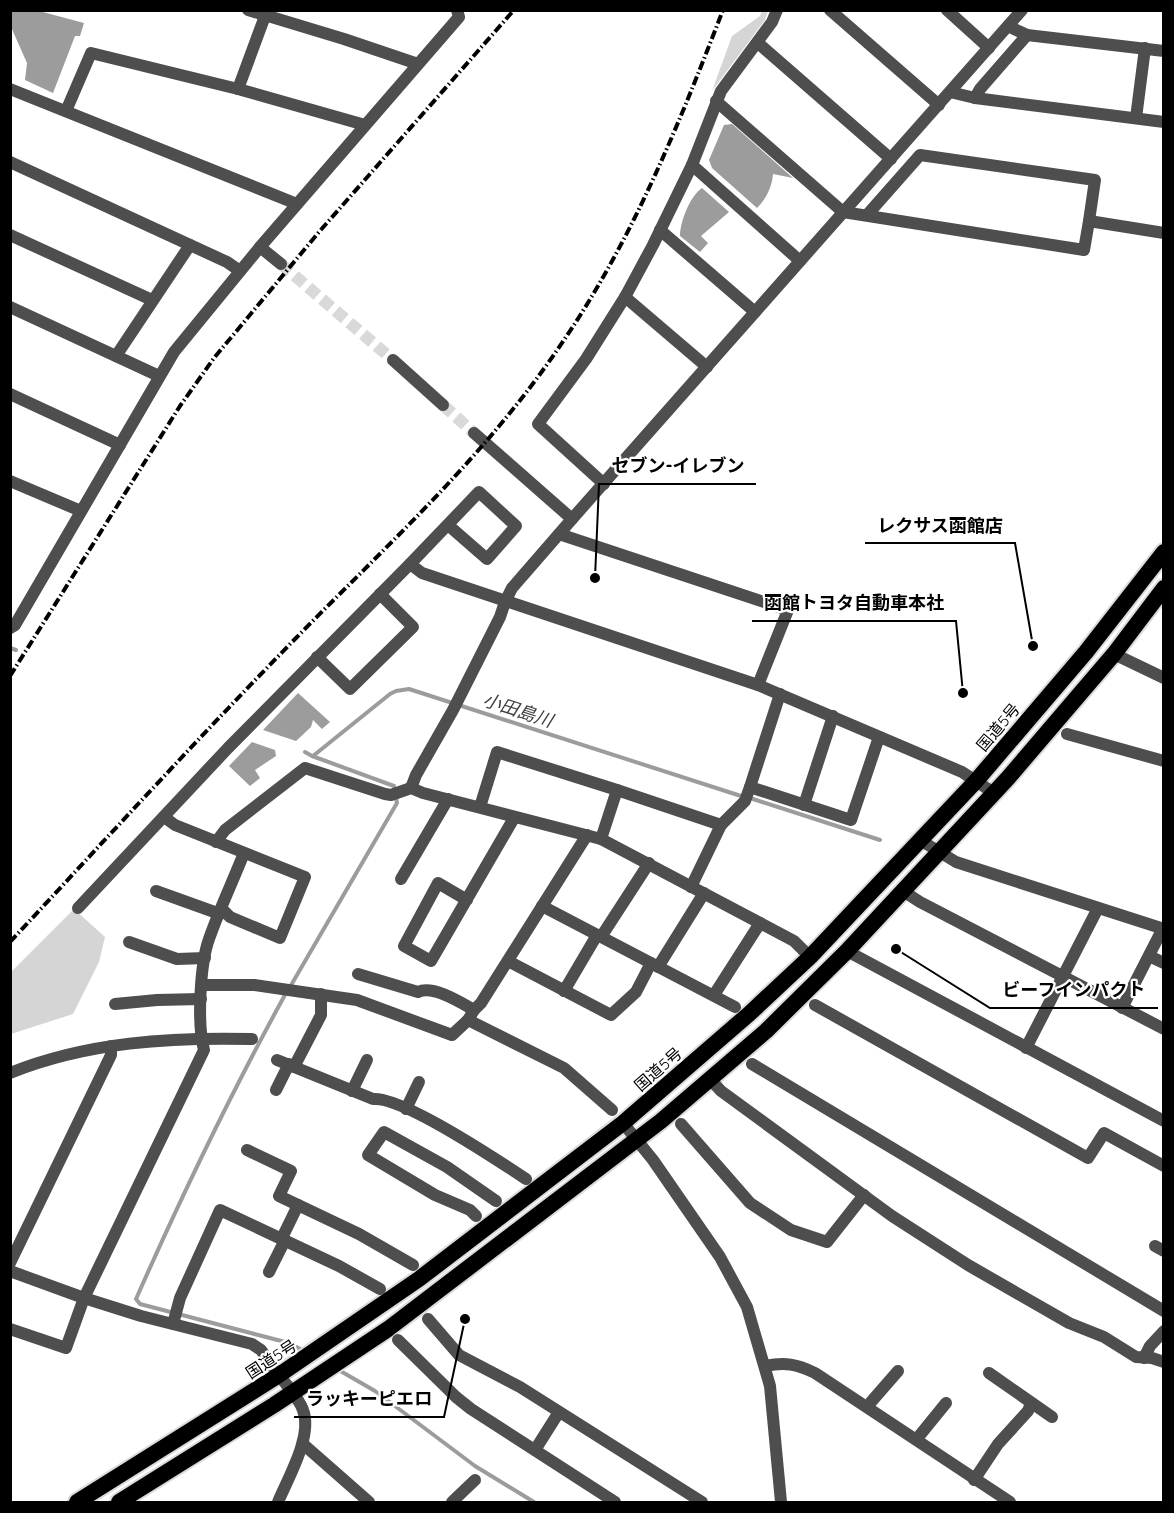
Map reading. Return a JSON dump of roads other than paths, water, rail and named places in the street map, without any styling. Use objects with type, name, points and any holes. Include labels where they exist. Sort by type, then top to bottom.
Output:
[{"type":"highway","name":"国道5号","points":[[76,1503],[301,1361],[419,1279],[617,1116],[749,1014],[810,957],[976,781],[1086,652],[1164,552]]},
{"type":"highway","points":[[119,1503],[292,1393],[418,1306],[637,1139],[766,1031],[847,951],[994,793],[1114,654],[1164,588]]},
{"type":"street","points":[[248,10],[267,14],[418,64]]},
{"type":"street","points":[[10,628],[15,625],[159,376],[189,333],[260,247],[459,17],[457,10]]},
{"type":"street","points":[[604,484],[538,424],[586,359],[625,297],[692,165],[722,91],[758,43],[777,10]]},
{"type":"street","points":[[830,10],[939,105]]},
{"type":"street","points":[[947,10],[989,48]]},
{"type":"street","points":[[401,792],[416,775],[456,705],[512,588],[1022,10]]},
{"type":"street","points":[[238,89],[267,14]]},
{"type":"street","points":[[1008,26],[1027,35],[1164,51]]},
{"type":"street","points":[[975,98],[980,89],[1027,35]]},
{"type":"street","points":[[758,43],[891,159]]},
{"type":"street","points":[[1136,118],[1145,48]]},
{"type":"street","points":[[66,111],[91,52],[238,89],[365,125]]},
{"type":"street","points":[[10,89],[297,204]]},
{"type":"street","points":[[950,92],[975,98],[1164,122]]},
{"type":"street","points":[[717,101],[843,212],[1084,250],[1095,180],[920,155],[900,150]]},
{"type":"street","points":[[867,216],[920,155]]},
{"type":"street","points":[[10,162],[226,262],[240,271]]},
{"type":"street","points":[[692,165],[801,261]]},
{"type":"street","points":[[1089,221],[1164,233]]},
{"type":"street","points":[[660,230],[755,312]]},
{"type":"street","points":[[10,235],[152,300]]},
{"type":"street","points":[[116,356],[190,245]]},
{"type":"street","points":[[260,247],[281,264]]},
{"type":"street","points":[[625,297],[706,367]]},
{"type":"street","points":[[10,307],[159,376]]},
{"type":"street","points":[[393,360],[443,405]]},
{"type":"street","points":[[11,396],[120,445]]},
{"type":"street","points":[[474,433],[572,519]]},
{"type":"street","points":[[10,481],[81,511]]},
{"type":"street","points":[[78,908],[317,657],[479,492],[516,526],[487,559],[448,525]]},
{"type":"street","points":[[559,534],[788,610],[758,685]]},
{"type":"street","points":[[410,564],[422,573],[758,685],[962,772],[994,793]]},
{"type":"street","points":[[317,657],[350,689],[413,627],[380,594]]},
{"type":"street","points":[[1114,654],[1164,678]]},
{"type":"street","points":[[691,887],[721,825],[745,801],[780,694]]},
{"type":"street","points":[[804,805],[833,716]]},
{"type":"street","points":[[1066,734],[1164,761]]},
{"type":"street","points":[[750,787],[851,820],[879,736]]},
{"type":"street","points":[[480,807],[497,752],[617,789],[721,825]]},
{"type":"street","points":[[216,842],[225,830],[304,768],[401,792],[423,793],[514,818],[602,838],[794,941],[810,957]]},
{"type":"street","points":[[602,838],[617,789]]},
{"type":"street","points":[[401,879],[448,799]]},
{"type":"street","points":[[156,891],[221,912],[280,938],[305,877],[175,825],[164,817]]},
{"type":"street","points":[[466,900],[438,883],[404,946],[431,961],[514,818]]},
{"type":"street","points":[[202,985],[254,985],[357,1000],[452,1035],[481,1003],[587,835]]},
{"type":"street","points":[[920,840],[956,862],[1163,929],[1122,1008]]},
{"type":"street","points":[[10,1329],[66,1348],[84,1298],[204,1050],[201,1040],[201,999],[208,940],[244,853]]},
{"type":"street","points":[[564,991],[649,863]]},
{"type":"street","points":[[903,891],[1164,1029]]},
{"type":"street","points":[[508,961],[611,1015],[636,992],[704,893]]},
{"type":"street","points":[[542,906],[735,1007]]},
{"type":"street","points":[[1026,1048],[1098,908]]},
{"type":"street","points":[[714,995],[760,923]]},
{"type":"street","points":[[129,942],[177,959],[205,958]]},
{"type":"street","points":[[847,951],[1164,1121]]},
{"type":"street","points":[[1149,956],[1164,963]]},
{"type":"street","points":[[358,974],[418,992],[422,990],[449,996],[471,1015],[564,1068],[617,1116],[637,1139],[720,1257],[747,1307],[770,1386],[780,1503]]},
{"type":"street","points":[[276,1089],[287,1064],[321,1014],[321,994]]},
{"type":"street","points":[[115,1004],[201,999]]},
{"type":"street","points":[[814,1005],[1088,1158],[1104,1133],[1164,1166]]},
{"type":"street","points":[[10,1073],[111,1046],[173,1038],[252,1039]]},
{"type":"street","points":[[10,1263],[15,1240],[27,1233],[111,1055],[111,1046]]},
{"type":"street","points":[[352,1091],[367,1060]]},
{"type":"street","points":[[287,1064],[431,1120],[526,1179]]},
{"type":"street","points":[[752,1064],[1164,1311]]},
{"type":"street","points":[[710,1079],[721,1091],[864,1195],[968,1265],[1069,1323],[1104,1337],[1136,1357],[1164,1362]]},
{"type":"street","points":[[406,1109],[419,1082]]},
{"type":"street","points":[[681,1124],[750,1203],[791,1230],[827,1242],[864,1195]]},
{"type":"street","points":[[476,1216],[470,1210],[435,1195],[368,1155],[384,1132],[447,1167],[496,1201]]},
{"type":"street","points":[[247,1150],[291,1171],[279,1196],[359,1234],[413,1265]]},
{"type":"street","points":[[269,1272],[298,1205]]},
{"type":"street","points":[[175,1316],[220,1210],[284,1239],[380,1289]]},
{"type":"street","points":[[10,1270],[84,1298],[175,1316],[252,1344],[261,1350],[303,1409],[305,1422],[303,1444],[278,1503]]},
{"type":"street","points":[[428,1319],[459,1355],[520,1387],[702,1503]]},
{"type":"street","points":[[1144,1358],[1150,1346],[1164,1331]]},
{"type":"street","points":[[398,1340],[471,1409],[615,1503]]},
{"type":"street","points":[[765,1366],[779,1363],[797,1364],[815,1373],[1010,1503]]},
{"type":"street","points":[[871,1402],[898,1371]]},
{"type":"street","points":[[989,1373],[1052,1417]]},
{"type":"street","points":[[974,1480],[998,1444],[1028,1411],[1031,1402]]},
{"type":"street","points":[[920,1435],[946,1403]]},
{"type":"street","points":[[535,1450],[559,1412]]},
{"type":"street","points":[[303,1444],[369,1503]]},
{"type":"street","points":[[452,1503],[475,1480]]},
{"type":"waterway","name":"小田島川","points":[[10,648],[16,650]]},
{"type":"waterway","name":"小田島川","points":[[313,756],[390,694],[409,689],[741,796]]},
{"type":"waterway","points":[[290,987],[397,803],[394,786],[305,752]]},
{"type":"waterway","name":"小田島川","points":[[753,799],[880,840]]},
{"type":"waterway","points":[[286,993],[208,1144],[136,1299],[140,1304],[289,1343],[304,1351]]},
{"type":"waterway","points":[[337,1369],[375,1391],[475,1466],[534,1502]]},
{"type":"tunnel","points":[[281,264],[393,360]]},
{"type":"tunnel","points":[[443,405],[474,433]]},
{"type":"railway","points":[[10,676],[180,406],[214,358],[319,232],[514,10]]},
{"type":"railway","points":[[10,942],[224,713],[438,494],[505,419],[536,379],[590,299],[634,219],[672,137],[723,10]]},
{"type":"place","name":"セブン-イレブン","points":[[595,578]]},
{"type":"place","name":"レクサス函館店","points":[[1033,646]]},
{"type":"place","name":"函館トヨタ自動車本社","points":[[963,693]]},
{"type":"place","name":"ビーフインパクト","points":[[896,949]]},
{"type":"place","name":"ラッキーピエロ","points":[[465,1319]]}]
